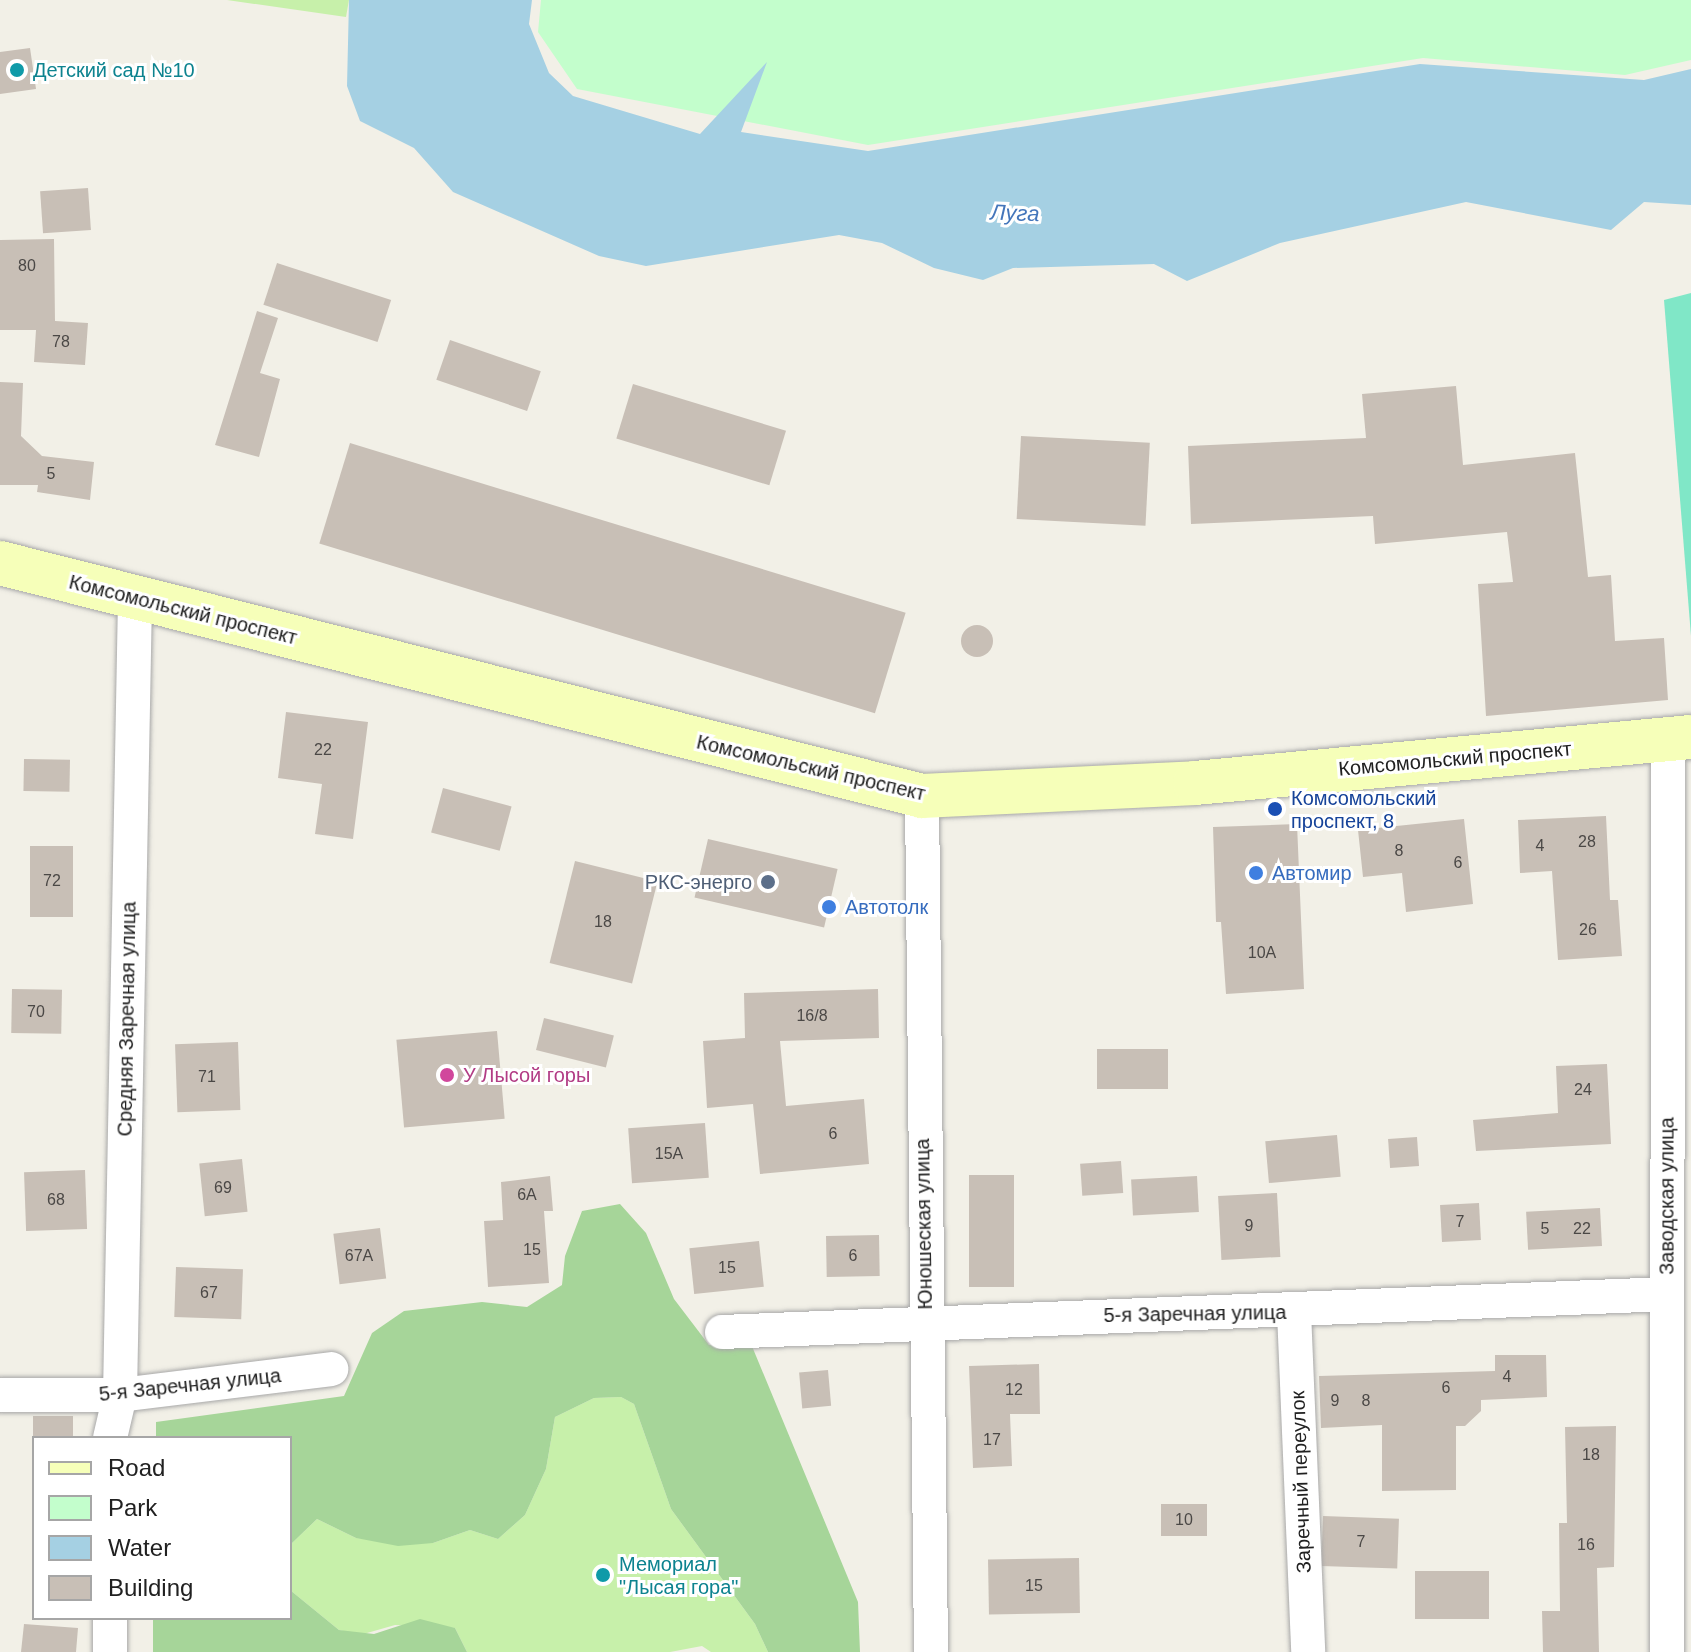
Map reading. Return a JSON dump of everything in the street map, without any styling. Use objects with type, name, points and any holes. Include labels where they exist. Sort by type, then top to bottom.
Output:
[{"type":"main road","name":"Комсомольский проспект","points":[[0,563],[922,796],[1195,783],[1680,738]]},
{"type":"street","name":"Средняя Заречная улица","points":[[110,1436],[120,1395],[135,598]]},
{"type":"street","name":"Заводская улица","points":[[1667,1652],[1667,1294],[1680,738]]},
{"type":"street","name":"Юношеская улица","points":[[922,796],[925,1321],[931,1652]]},
{"type":"street","name":"5-я Заречная улица","points":[[722,1332],[925,1321],[1294,1312],[1667,1294]]},
{"type":"street","name":"Заречный переулок","points":[[1294,1312],[1308,1652]]},
{"type":"street","name":"5-я Заречная улица","points":[[0,1395],[120,1395],[331,1369]]},
{"type":"street","points":[[110,1620],[110,1652]]},
{"type":"green space","points":[[227,0],[349,0],[346,17]]},
{"type":"green space","points":[[541,0],[1691,0],[1691,60],[1625,75],[1423,58],[868,145],[577,89],[538,32]]},
{"type":"green space","points":[[1691,293],[1691,636],[1664,300]]},
{"type":"green space","points":[[620,1204],[646,1233],[674,1299],[709,1345],[749,1339],[858,1602],[860,1652],[768,1652],[755,1624],[671,1509],[634,1404],[621,1397],[594,1398],[555,1417],[546,1469],[525,1515],[498,1539],[470,1530],[433,1543],[398,1546],[356,1538],[317,1519],[292,1543],[292,1436],[156,1436],[156,1422],[344,1396],[372,1333],[404,1311],[482,1302],[527,1307],[562,1285],[565,1256],[582,1211]]},
{"type":"green space","points":[[621,1397],[634,1404],[671,1509],[755,1624],[768,1652],[711,1652],[702,1646],[670,1652],[467,1652],[455,1628],[395,1625],[360,1635],[339,1630],[292,1592],[292,1543],[317,1519],[356,1538],[433,1543],[470,1530],[498,1539],[525,1515],[546,1469],[555,1417],[594,1398]]},
{"type":"green space","points":[[292,1592],[339,1630],[374,1634],[420,1619],[455,1628],[467,1652],[153,1652],[153,1620],[292,1620]]},
{"type":"water","name":"Луга","points":[[349,0],[532,0],[529,24],[549,73],[573,96],[700,134],[767,62],[741,132],[868,151],[1420,64],[1644,80],[1691,69],[1691,205],[1644,202],[1611,230],[1466,202],[1280,243],[1187,281],[1154,264],[1013,268],[983,280],[934,268],[882,243],[839,235],[646,266],[599,256],[453,192],[414,148],[360,121],[347,86]]},
{"type":"building","name":"Детский сад №10","points":[[30,48],[36,89],[0,94],[0,52]]},
{"type":"building","points":[[88,188],[91,230],[43,233],[40,191]]},
{"type":"building","points":[[54,239],[55,321],[88,323],[85,365],[34,362],[36,330],[0,330],[0,240]]},
{"type":"building","points":[[277,263],[391,300],[378,342],[263,305]]},
{"type":"building","points":[[257,311],[278,318],[260,373],[280,379],[259,457],[215,445]]},
{"type":"building","points":[[450,340],[541,371],[527,411],[436,380]]},
{"type":"building","points":[[0,382],[23,383],[21,436],[42,456],[94,462],[90,500],[37,492],[38,485],[0,485]]},
{"type":"building","points":[[633,384],[786,431],[769,485],[616,439]]},
{"type":"building","points":[[1456,386],[1463,465],[1575,453],[1588,577],[1611,575],[1615,641],[1664,638],[1668,700],[1486,716],[1478,584],[1513,582],[1507,532],[1375,544],[1373,516],[1191,524],[1188,446],[1366,438],[1362,394]]},
{"type":"building","points":[[1021,436],[1150,443],[1145,526],[1017,519]]},
{"type":"building","points":[[350,443],[906,613],[875,713],[319,543]]},
{"type":"building","points":[[977,625],[988,630],[993,641],[988,652],[977,657],[966,652],[961,641],[966,630]]},
{"type":"building","points":[[286,712],[368,722],[353,839],[315,834],[322,784],[278,778]]},
{"type":"building","points":[[24,759],[70,760],[69,792],[23,791]]},
{"type":"building","points":[[443,788],[512,806],[500,851],[431,832]]},
{"type":"building","points":[[1606,816],[1610,900],[1618,900],[1622,956],[1558,960],[1552,871],[1520,873],[1518,820]]},
{"type":"building","points":[[1464,819],[1473,904],[1406,912],[1402,873],[1363,877],[1358,830]]},
{"type":"building","points":[[1297,824],[1304,989],[1226,994],[1221,922],[1216,922],[1213,827]]},
{"type":"building","points":[[708,839],[838,869],[824,927],[695,897]]},
{"type":"building","points":[[30,846],[73,846],[73,917],[30,917]]},
{"type":"building","points":[[575,861],[657,882],[632,983],[550,963]]},
{"type":"building","points":[[12,989],[62,990],[61,1034],[11,1033]]},
{"type":"building","points":[[878,989],[879,1038],[780,1041],[786,1106],[864,1099],[869,1164],[760,1174],[753,1104],[707,1108],[703,1041],[745,1038],[744,993]]},
{"type":"building","points":[[544,1018],[614,1035],[606,1067],[536,1050]]},
{"type":"building","points":[[497,1031],[505,1119],[404,1127],[396,1040]]},
{"type":"building","points":[[238,1042],[240,1110],[177,1112],[175,1044]]},
{"type":"building","points":[[1097,1049],[1168,1049],[1168,1089],[1097,1089]]},
{"type":"building","points":[[1607,1064],[1611,1144],[1476,1151],[1473,1120],[1558,1113],[1556,1066]]},
{"type":"building","points":[[705,1123],[709,1178],[632,1183],[628,1128]]},
{"type":"building","points":[[1337,1135],[1341,1177],[1269,1183],[1265,1141]]},
{"type":"building","points":[[1417,1137],[1419,1166],[1390,1168],[1388,1139]]},
{"type":"building","points":[[242,1159],[248,1212],[205,1216],[199,1163]]},
{"type":"building","points":[[1121,1161],[1123,1193],[1082,1196],[1080,1164]]},
{"type":"building","points":[[85,1170],[87,1229],[26,1231],[24,1172]]},
{"type":"building","points":[[969,1175],[1014,1175],[1014,1287],[969,1287]]},
{"type":"building","points":[[550,1176],[553,1211],[544,1211],[549,1283],[488,1287],[484,1221],[503,1220],[501,1182]]},
{"type":"building","points":[[1197,1176],[1199,1212],[1133,1215],[1131,1179]]},
{"type":"building","points":[[1277,1193],[1280,1257],[1221,1260],[1218,1196]]},
{"type":"building","points":[[1479,1203],[1481,1240],[1442,1242],[1440,1205]]},
{"type":"building","points":[[1600,1208],[1602,1246],[1528,1250],[1526,1212]]},
{"type":"building","points":[[380,1228],[386,1279],[340,1284],[333,1234]]},
{"type":"building","points":[[879,1235],[880,1276],[827,1277],[826,1236]]},
{"type":"building","points":[[759,1241],[764,1287],[694,1294],[689,1248]]},
{"type":"building","points":[[176,1267],[243,1269],[241,1319],[174,1317]]},
{"type":"building","points":[[1495,1355],[1546,1355],[1547,1397],[1481,1400],[1481,1411],[1465,1426],[1456,1426],[1456,1490],[1382,1491],[1382,1425],[1321,1428],[1319,1376],[1495,1371]]},
{"type":"building","points":[[1039,1364],[1040,1414],[1010,1414],[1012,1466],[973,1468],[969,1366]]},
{"type":"building","points":[[828,1370],[831,1406],[802,1408],[799,1373]]},
{"type":"building","points":[[33,1416],[73,1416],[73,1436],[33,1436]]},
{"type":"building","points":[[1616,1426],[1614,1567],[1597,1568],[1599,1652],[1543,1652],[1542,1611],[1560,1611],[1559,1523],[1567,1523],[1565,1427]]},
{"type":"building","points":[[1161,1504],[1207,1504],[1207,1536],[1161,1536]]},
{"type":"building","points":[[1323,1516],[1399,1519],[1397,1569],[1321,1566]]},
{"type":"building","points":[[1079,1558],[1080,1613],[989,1615],[988,1560]]},
{"type":"building","points":[[1415,1571],[1489,1571],[1489,1619],[1415,1619]]},
{"type":"building","points":[[24,1624],[78,1628],[76,1652],[21,1652]]},
{"type":"place","name":"Детский сад №10","points":[[17,70]]},
{"type":"place","name":"Комсомольский проспект, 8","points":[[1275,809]]},
{"type":"place","name":"Автомир","points":[[1256,873]]},
{"type":"place","name":"РКС-энерго","points":[[768,882]]},
{"type":"place","name":"Автотолк","points":[[829,907]]},
{"type":"place","name":"У Лысой горы","points":[[447,1075]]},
{"type":"place","name":"Мемориал \"Лысая гора\"","points":[[603,1575]]}]
